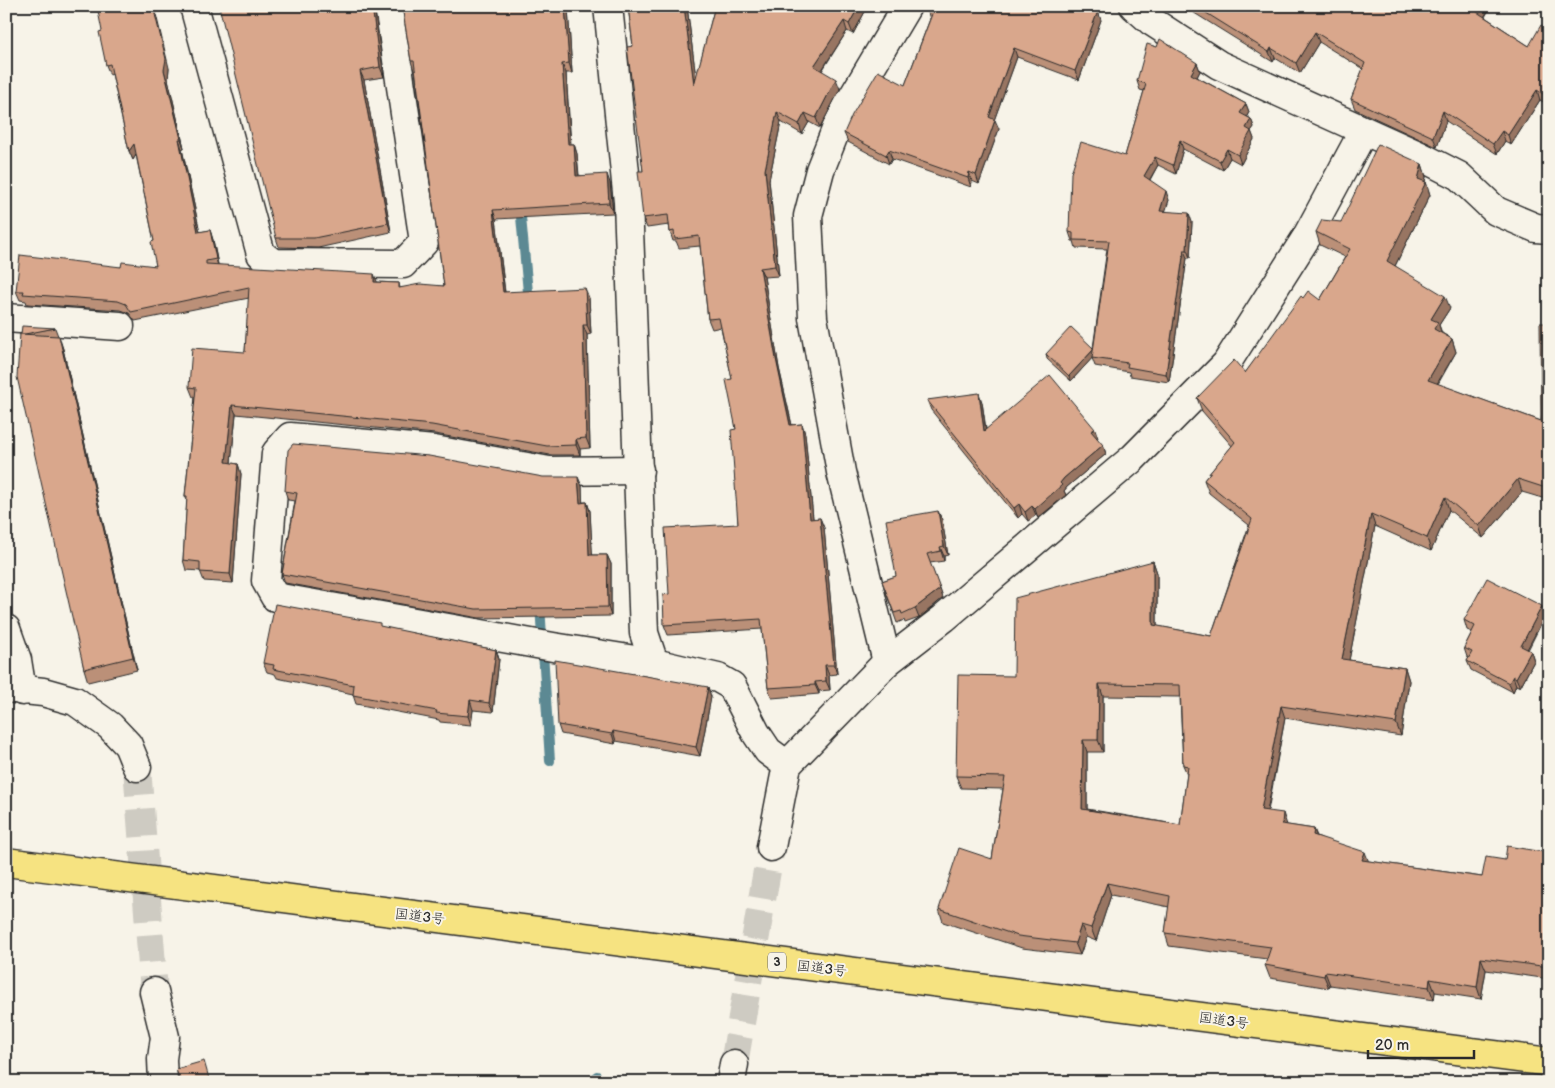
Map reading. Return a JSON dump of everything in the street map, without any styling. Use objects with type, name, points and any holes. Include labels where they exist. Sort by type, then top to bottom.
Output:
[{"type":"highway","name":"国道3号","points":[[6,862],[1549,1062]]},
{"type":"street","points":[[194,6],[261,254],[273,263],[403,264],[424,242],[389,6]]},
{"type":"street","points":[[608,6],[628,202],[644,633],[654,663]]},
{"type":"street","points":[[887,662],[841,472],[813,318],[808,216],[820,170],[841,117],[907,6]]},
{"type":"street","points":[[1134,6],[1151,21],[1219,65],[1363,132],[1418,155],[1458,176],[1496,211],[1536,228],[1549,229]]},
{"type":"street","points":[[771,847],[787,766],[808,741],[887,662],[944,618],[1133,458],[1226,364],[1306,238],[1363,132]]},
{"type":"street","points":[[6,318],[120,326]]},
{"type":"street","points":[[639,470],[549,471],[434,450],[290,438],[276,453],[266,581],[275,597],[553,647],[654,663],[718,678],[732,686],[756,733],[768,751],[787,766]]},
{"type":"street","points":[[6,629],[17,660],[14,689],[43,692],[75,701],[110,726],[128,745],[137,767]]},
{"type":"street","points":[[154,992],[165,1037],[162,1059],[163,1082]]},
{"type":"building","points":[[97,6],[153,6],[166,59],[164,70],[181,139],[179,139],[198,232],[210,230],[216,259],[206,261],[206,264],[374,274],[374,282],[399,283],[399,288],[420,284],[444,286],[414,61],[411,61],[402,6],[565,6],[569,63],[562,64],[568,144],[574,144],[576,176],[607,174],[609,203],[493,210],[503,292],[585,288],[587,325],[583,325],[586,438],[576,439],[576,445],[547,446],[432,425],[232,405],[226,462],[238,464],[230,574],[200,572],[200,562],[183,560],[187,496],[185,496],[196,388],[189,387],[192,348],[245,352],[249,287],[131,312],[126,304],[118,301],[23,294],[24,291],[16,291],[20,255],[121,267],[122,262],[156,266],[151,242],[154,241],[134,144],[129,151],[110,64],[106,65],[99,32],[102,31]]},
{"type":"building","points":[[219,6],[372,6],[380,67],[360,71],[388,223],[314,238],[276,238]]},
{"type":"building","points":[[628,6],[684,6],[694,85],[715,6],[859,6],[849,24],[844,21],[814,66],[836,79],[816,118],[805,113],[799,124],[777,112],[765,170],[775,266],[760,268],[790,425],[802,424],[810,519],[820,518],[834,665],[825,665],[826,681],[815,682],[815,685],[768,688],[761,619],[664,625],[663,595],[669,594],[665,528],[738,524],[731,430],[736,429],[726,380],[732,379],[719,318],[708,319],[699,236],[675,239],[674,231],[670,232],[668,215],[643,218],[638,171],[643,171],[627,47],[633,46]]},
{"type":"building","points":[[929,6],[1086,6],[1098,11],[1075,71],[1014,48],[989,117],[995,120],[976,175],[969,172],[968,178],[889,150],[886,155],[844,133],[852,115],[878,71],[905,85],[932,14],[927,10]]},
{"type":"building","points":[[1195,6],[1481,6],[1477,12],[1529,46],[1541,25],[1549,30],[1549,98],[1537,90],[1508,135],[1502,131],[1493,144],[1443,111],[1433,137],[1351,99],[1365,63],[1315,32],[1296,63],[1271,48],[1269,52]]},
{"type":"building","points":[[1160,39],[1197,63],[1191,74],[1246,104],[1240,113],[1251,119],[1246,128],[1251,131],[1238,155],[1227,149],[1220,161],[1180,140],[1173,165],[1155,157],[1144,176],[1166,191],[1160,211],[1189,213],[1187,250],[1184,250],[1166,374],[1127,367],[1128,363],[1092,358],[1109,241],[1073,240],[1073,233],[1069,232],[1071,173],[1081,142],[1125,156],[1146,84],[1137,81],[1147,44],[1157,47]]},
{"type":"building","points":[[1378,144],[1422,164],[1418,179],[1426,182],[1387,261],[1445,296],[1431,319],[1438,322],[1434,329],[1452,339],[1428,380],[1541,421],[1540,323],[1549,323],[1549,489],[1518,479],[1479,526],[1445,497],[1427,538],[1371,514],[1342,659],[1405,668],[1396,723],[1281,706],[1261,810],[1283,813],[1282,824],[1314,829],[1313,835],[1365,852],[1362,860],[1482,877],[1486,857],[1505,860],[1507,846],[1549,853],[1549,967],[1481,958],[1477,987],[1430,979],[1429,987],[1325,972],[1324,976],[1265,965],[1271,947],[1165,933],[1170,896],[1107,883],[1091,928],[1081,925],[1075,943],[1018,936],[939,909],[959,848],[992,859],[1005,777],[956,776],[958,675],[1014,676],[1015,598],[1153,561],[1153,625],[1211,636],[1252,519],[1204,480],[1235,442],[1197,398],[1234,360],[1245,373],[1301,296],[1303,298],[1308,291],[1320,300],[1350,249],[1316,232],[1322,220],[1341,222]],"holes":[[[1099,684],[1180,685],[1183,765],[1188,766],[1180,825],[1082,809],[1083,740],[1098,740]]]},
{"type":"building","points":[[22,326],[55,328],[21,334]]},
{"type":"building","points":[[1071,327],[1093,350],[1069,376],[1046,354]]},
{"type":"building","points":[[20,334],[59,336],[133,657],[84,669],[17,377]]},
{"type":"building","points":[[1050,375],[1095,429],[1091,431],[1103,445],[1064,478],[1060,483],[1062,485],[1035,509],[1032,506],[1025,512],[1019,504],[1014,508],[927,400],[979,393],[984,431]]},
{"type":"building","points":[[293,444],[429,456],[543,477],[578,477],[580,503],[587,502],[589,555],[607,555],[608,607],[476,609],[282,574],[297,493],[285,491],[288,450]]},
{"type":"building","points":[[938,511],[944,546],[940,547],[941,551],[927,554],[940,589],[915,608],[902,614],[901,611],[894,613],[882,581],[896,576],[886,520]]},
{"type":"building","points":[[1487,578],[1542,606],[1521,646],[1531,651],[1516,678],[1513,676],[1509,683],[1467,661],[1472,652],[1464,648],[1475,626],[1464,620]]},
{"type":"building","points":[[275,604],[380,623],[380,626],[496,650],[489,703],[470,700],[468,716],[436,713],[437,711],[353,695],[354,685],[273,669],[274,665],[263,663]]},
{"type":"building","points":[[555,660],[708,687],[696,747],[613,731],[612,734],[558,725]]},
{"type":"building","points":[[204,1061],[210,1082],[180,1082],[176,1069]]},
{"type":"waterway","points":[[520,206],[529,303]]},
{"type":"waterway","points":[[540,605],[550,761]]},
{"type":"waterway","points":[[597,1076],[598,1082]]},
{"type":"tunnel","points":[[137,767],[154,992]]},
{"type":"tunnel","points":[[734,1064],[771,847]]}]
